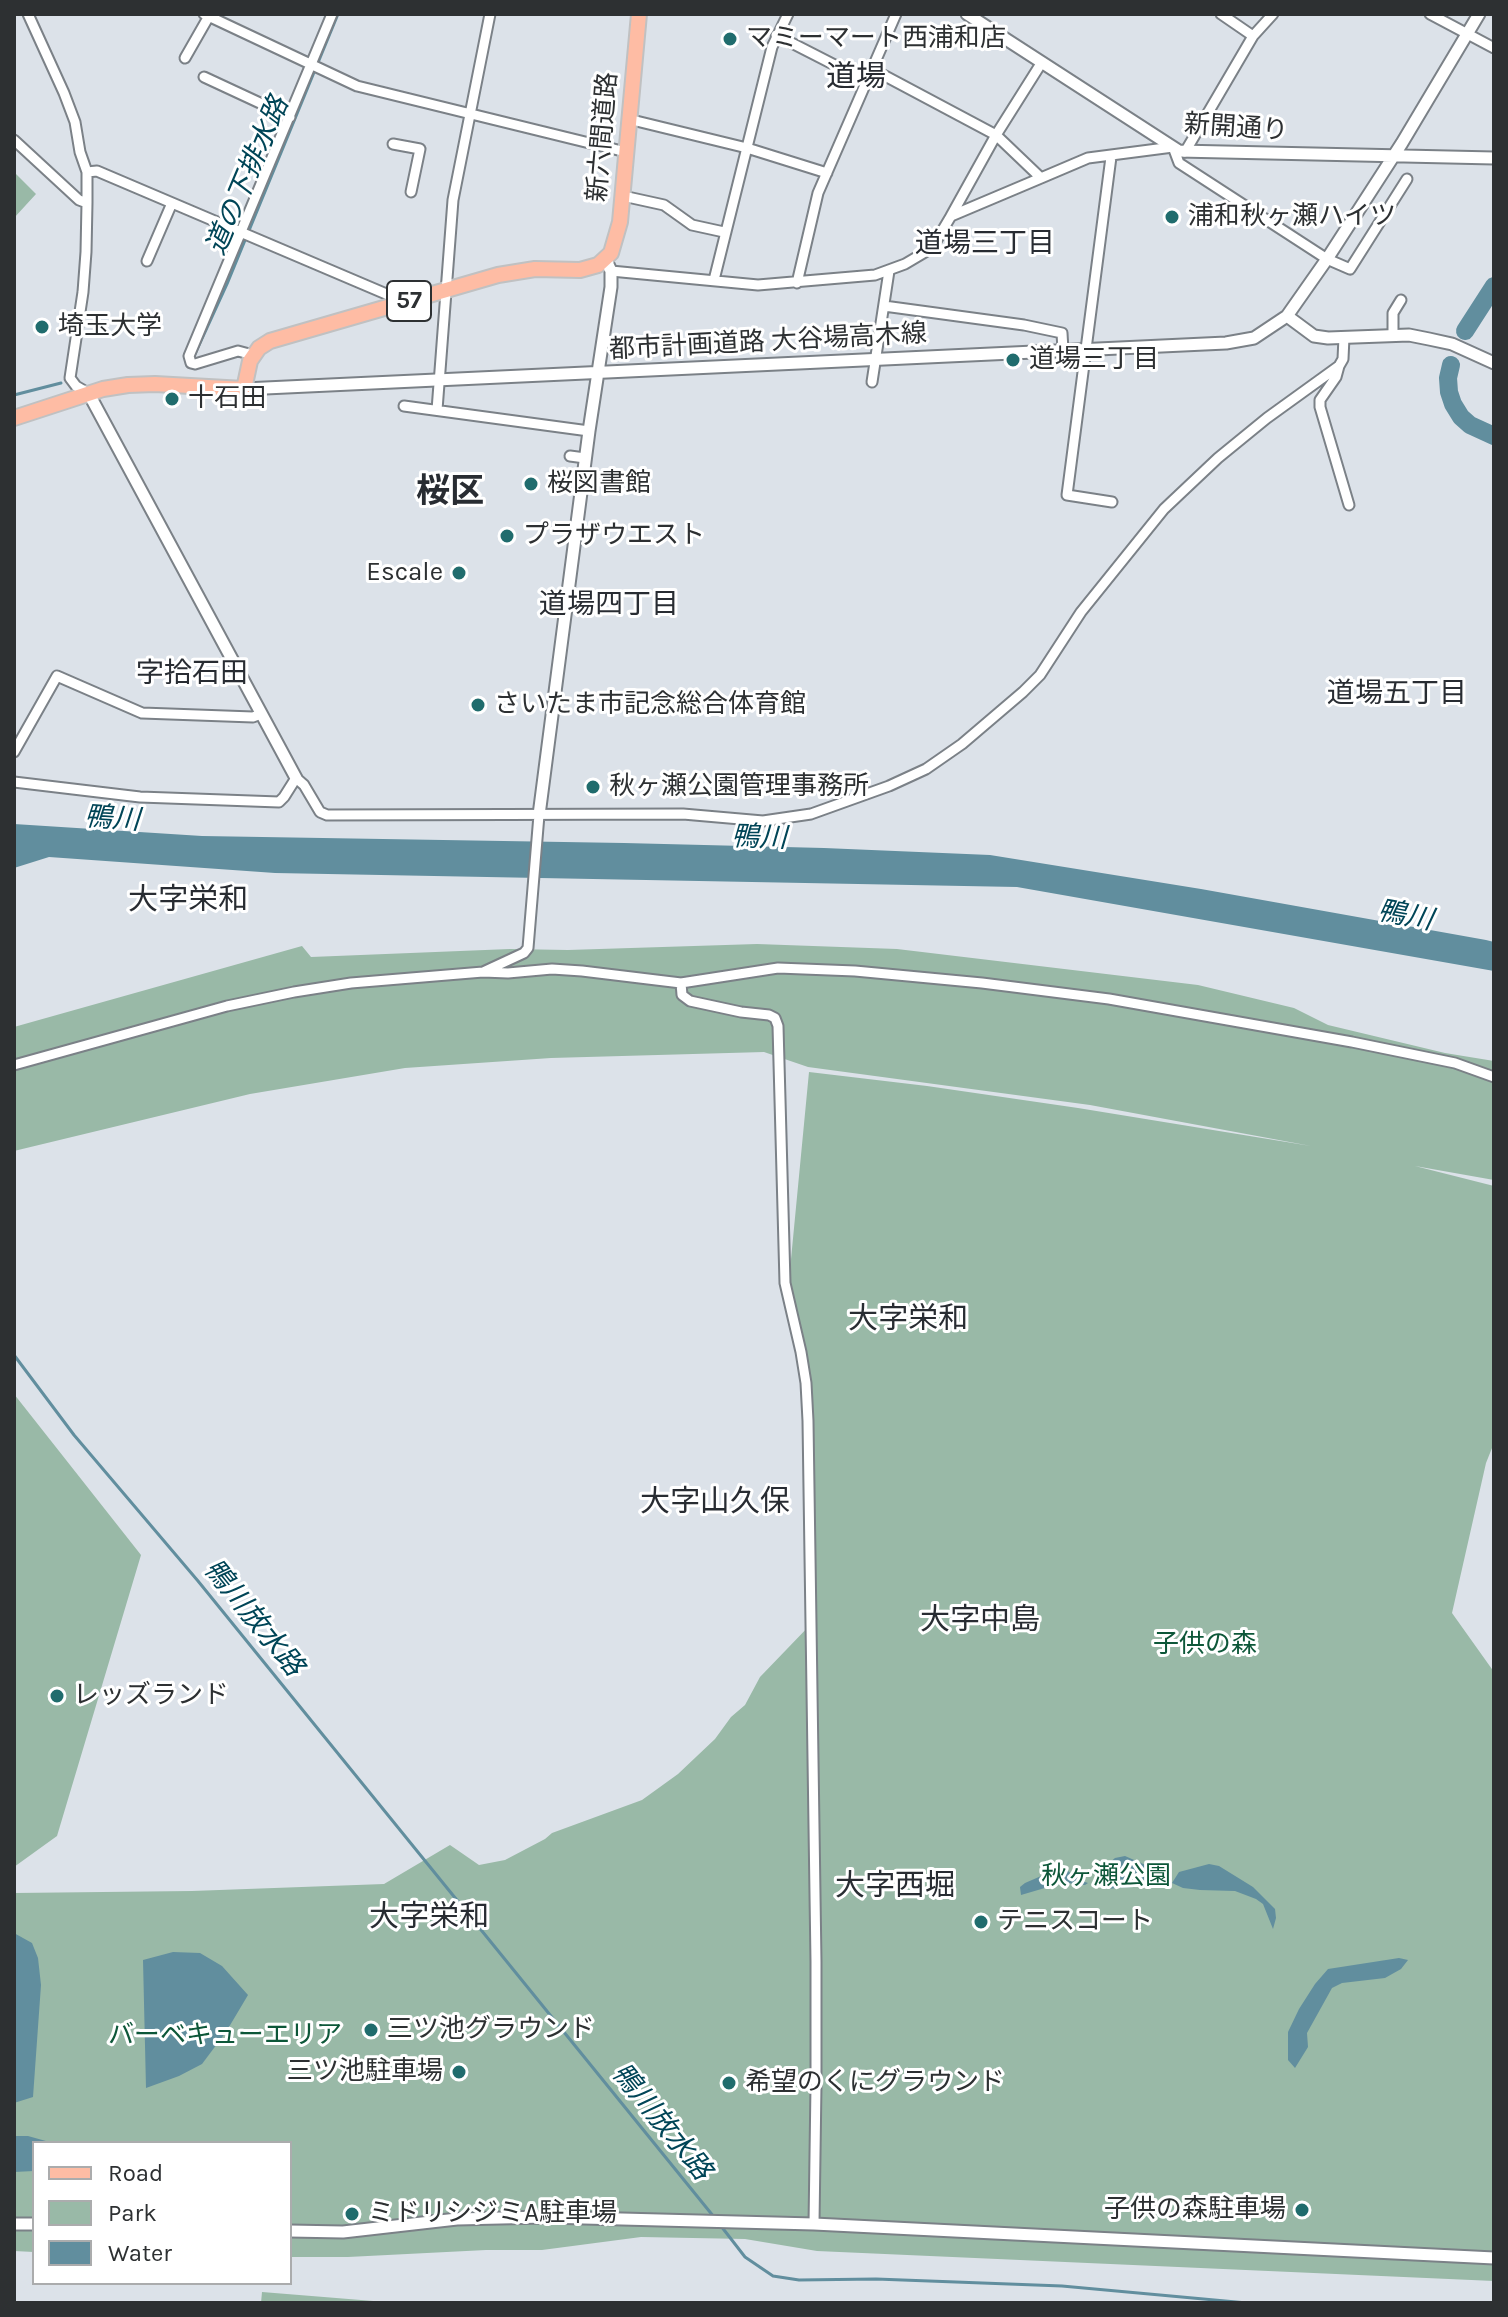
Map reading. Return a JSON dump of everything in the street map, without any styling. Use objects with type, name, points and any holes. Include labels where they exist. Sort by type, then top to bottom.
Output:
[{"type":"main road","name":"新六間道路","points":[[608,266],[615,245],[623,196],[639,14]]},
{"type":"main road","name":"57","points":[[253,355],[270,341],[521,270],[608,266]]},
{"type":"main road","points":[[14,418],[107,388],[142,384],[244,389],[246,371],[253,355]]},
{"type":"street","points":[[28,14],[75,122],[87,172],[83,292],[70,378],[89,394],[296,778],[304,785],[320,812],[327,815],[539,818],[683,814],[764,821],[811,814],[889,786],[926,769],[962,744],[1040,675],[1081,612],[1164,509],[1218,458],[1339,366]]},
{"type":"street","points":[[253,355],[238,351],[195,364],[191,363],[189,356],[332,14]]},
{"type":"street","points":[[437,410],[453,200],[490,14]]},
{"type":"street","points":[[714,280],[776,35],[788,14]]},
{"type":"street","points":[[797,283],[818,193],[896,14]]},
{"type":"street","points":[[1221,14],[1253,36]]},
{"type":"street","points":[[1185,152],[1253,36],[1273,14]]},
{"type":"street","points":[[1430,14],[1494,48]]},
{"type":"street","points":[[1479,14],[1394,155],[1287,316],[1314,336],[1409,335],[1452,344],[1494,363]]},
{"type":"street","points":[[185,58],[207,15],[357,86],[626,152]]},
{"type":"street","name":"新開通り","points":[[969,15],[1185,152],[1494,158]]},
{"type":"street","points":[[776,35],[866,81]]},
{"type":"street","points":[[483,972],[524,953],[530,939],[539,818],[585,458],[611,287],[608,266],[758,285],[875,275],[889,271],[932,248],[996,135],[1042,62]]},
{"type":"street","points":[[872,69],[996,135],[1041,178]]},
{"type":"street","points":[[204,77],[290,117]]},
{"type":"street","points":[[628,119],[747,148],[827,173]]},
{"type":"street","points":[[14,140],[79,200],[87,203]]},
{"type":"street","points":[[393,144],[420,149],[411,192]]},
{"type":"street","points":[[951,216],[1088,158],[1173,147],[1179,163],[1327,259],[1350,269],[1407,179]]},
{"type":"street","points":[[1111,157],[1067,495],[1112,502]]},
{"type":"street","points":[[87,172],[97,171],[405,302]]},
{"type":"street","points":[[623,196],[664,205],[692,225],[724,232]]},
{"type":"street","points":[[147,261],[172,203]]},
{"type":"street","points":[[872,382],[889,271]]},
{"type":"street","points":[[1393,335],[1393,313],[1401,300]]},
{"type":"street","points":[[884,306],[1062,333],[1063,350]]},
{"type":"street","name":"都市計画道路 大谷場高木線","points":[[244,389],[1241,342],[1254,338],[1287,316]]},
{"type":"street","points":[[1344,337],[1343,359],[1336,377],[1320,400],[1320,407],[1349,505]]},
{"type":"street","points":[[404,406],[589,431]]},
{"type":"street","points":[[570,456],[585,458]]},
{"type":"street","points":[[14,752],[57,676],[142,713],[253,717],[261,714]]},
{"type":"street","points":[[14,782],[140,797],[279,802],[296,778]]},
{"type":"street","points":[[14,1065],[227,1006],[351,983],[483,972],[568,970],[633,975],[681,983],[782,968],[855,971],[982,983],[1123,1002],[1352,1042],[1455,1063],[1494,1077]]},
{"type":"street","points":[[681,983],[682,995],[690,1001],[775,1018],[779,1034],[785,1283],[806,1383],[809,1447],[816,1962],[814,2224]]},
{"type":"street","points":[[292,2231],[343,2232],[489,2217],[752,2222],[1494,2258]]},
{"type":"green space","points":[[14,172],[36,194],[14,218]]},
{"type":"green space","name":"秋ヶ瀬公園","points":[[757,944],[897,949],[1198,985],[1294,1008],[1328,1025],[1445,1053],[1494,1061],[1494,1180],[1415,1166],[1494,1186],[1494,1443],[1486,1463],[1452,1613],[1494,1672],[1494,2281],[817,2251],[745,2239],[641,2237],[542,2250],[292,2257],[292,2141],[32,2141],[32,2252],[14,2251],[14,1893],[384,1884],[450,1845],[479,1865],[505,1860],[552,1833],[642,1800],[678,1774],[715,1739],[731,1717],[745,1705],[760,1677],[812,1623],[809,1388],[789,1280],[809,1072],[1078,1108],[1311,1146],[1090,1105],[808,1067],[764,1052],[551,1058],[405,1068],[250,1094],[14,1151],[14,1027],[302,946],[311,957],[510,949]]},
{"type":"green space","name":"レッズランド","points":[[14,1394],[141,1555],[57,1836],[14,1867]]},
{"type":"green space","points":[[262,2292],[398,2303],[261,2303]]},
{"type":"water","points":[[14,824],[202,836],[624,843],[990,855],[1486,940],[1494,942],[1494,971],[1017,887],[275,873],[49,857],[14,868]]},
{"type":"water","points":[[1125,1856],[1157,1870],[1162,1875],[1160,1884],[1156,1888],[1105,1889],[1099,1880],[1101,1870],[1115,1858]]},
{"type":"water","points":[[1209,1864],[1219,1866],[1253,1887],[1275,1909],[1273,1929],[1263,1904],[1256,1899],[1235,1891],[1183,1888],[1172,1883],[1179,1872]]},
{"type":"water","points":[[1055,1870],[1068,1871],[1088,1883],[1055,1885],[1021,1895],[1020,1887],[1025,1883]]},
{"type":"water","points":[[14,1933],[32,1943],[38,1958],[41,1985],[33,2097],[14,2103]]},
{"type":"water","points":[[173,1952],[200,1953],[222,1966],[248,1995],[202,2064],[146,2088],[143,1960]]},
{"type":"water","points":[[1399,1958],[1408,1960],[1401,1969],[1385,1978],[1342,1983],[1332,1988],[1307,2033],[1308,2047],[1295,2068],[1288,2060],[1288,2032],[1299,2009],[1328,1969]]},
{"type":"water","points":[[14,2136],[46,2141],[32,2141],[32,2171],[14,2172]]},
{"type":"waterway","name":"道の下排水路","points":[[195,354],[338,14]]},
{"type":"waterway","points":[[1465,331],[1494,286]]},
{"type":"waterway","points":[[1451,365],[1448,378],[1453,404],[1470,425],[1494,436]]},
{"type":"waterway","name":"道の下排水路","points":[[14,395],[61,383]]},
{"type":"waterway","name":"鴨川放水路","points":[[14,1355],[74,1435],[198,1581],[714,2217]]},
{"type":"waterway","name":"鴨川放水路","points":[[721,2226],[745,2257],[773,2276],[799,2280],[876,2279],[1062,2286],[1247,2303]]},
{"type":"place","name":"マミーマート西浦和店","points":[[730,39]]},
{"type":"place","name":"浦和秋ヶ瀬ハイツ","points":[[1172,217]]},
{"type":"place","name":"埼玉大学","points":[[42,327]]},
{"type":"place","name":"道場三丁目","points":[[1013,360]]},
{"type":"place","name":"十石田","points":[[172,399]]},
{"type":"place","name":"桜図書館","points":[[531,484]]},
{"type":"place","name":"プラザウエスト","points":[[507,536]]},
{"type":"place","name":"Escale","points":[[459,573]]},
{"type":"place","name":"さいたま市記念総合体育館","points":[[478,705]]},
{"type":"place","name":"秋ヶ瀬公園管理事務所","points":[[593,787]]},
{"type":"place","name":"レッズランド","points":[[57,1696]]},
{"type":"place","name":"テニスコート","points":[[981,1922]]},
{"type":"place","name":"三ツ池グラウンド","points":[[371,2030]]},
{"type":"place","name":"三ツ池駐車場","points":[[459,2072]]},
{"type":"place","name":"希望のくにグラウンド","points":[[729,2083]]},
{"type":"place","name":"子供の森駐車場","points":[[1302,2210]]},
{"type":"place","name":"ミドリシジミA駐車場","points":[[352,2214]]},
{"type":"district","name":"道場","points":[[856,77]]},
{"type":"district","name":"道場三丁目","points":[[985,244]]},
{"type":"district","name":"桜区","points":[[450,492]]},
{"type":"district","name":"道場四丁目","points":[[609,605]]},
{"type":"district","name":"字拾石田","points":[[192,674]]},
{"type":"district","name":"道場五丁目","points":[[1397,694]]},
{"type":"district","name":"大字栄和","points":[[188,900]]},
{"type":"district","name":"大字栄和","points":[[908,1319]]},
{"type":"district","name":"大字山久保","points":[[715,1502]]},
{"type":"district","name":"大字中島","points":[[980,1620]]},
{"type":"district","name":"大字西堀","points":[[895,1886]]},
{"type":"district","name":"大字栄和","points":[[429,1917]]},
{"type":"water label","name":"鴨川","points":[[112,819]]},
{"type":"water label","name":"鴨川","points":[[759,838]]},
{"type":"water label","name":"鴨川","points":[[1405,916]]},
{"type":"park label","name":"子供の森","points":[[1205,1645]]},
{"type":"park label","name":"バーベキューエリア","points":[[225,2036]]}]
